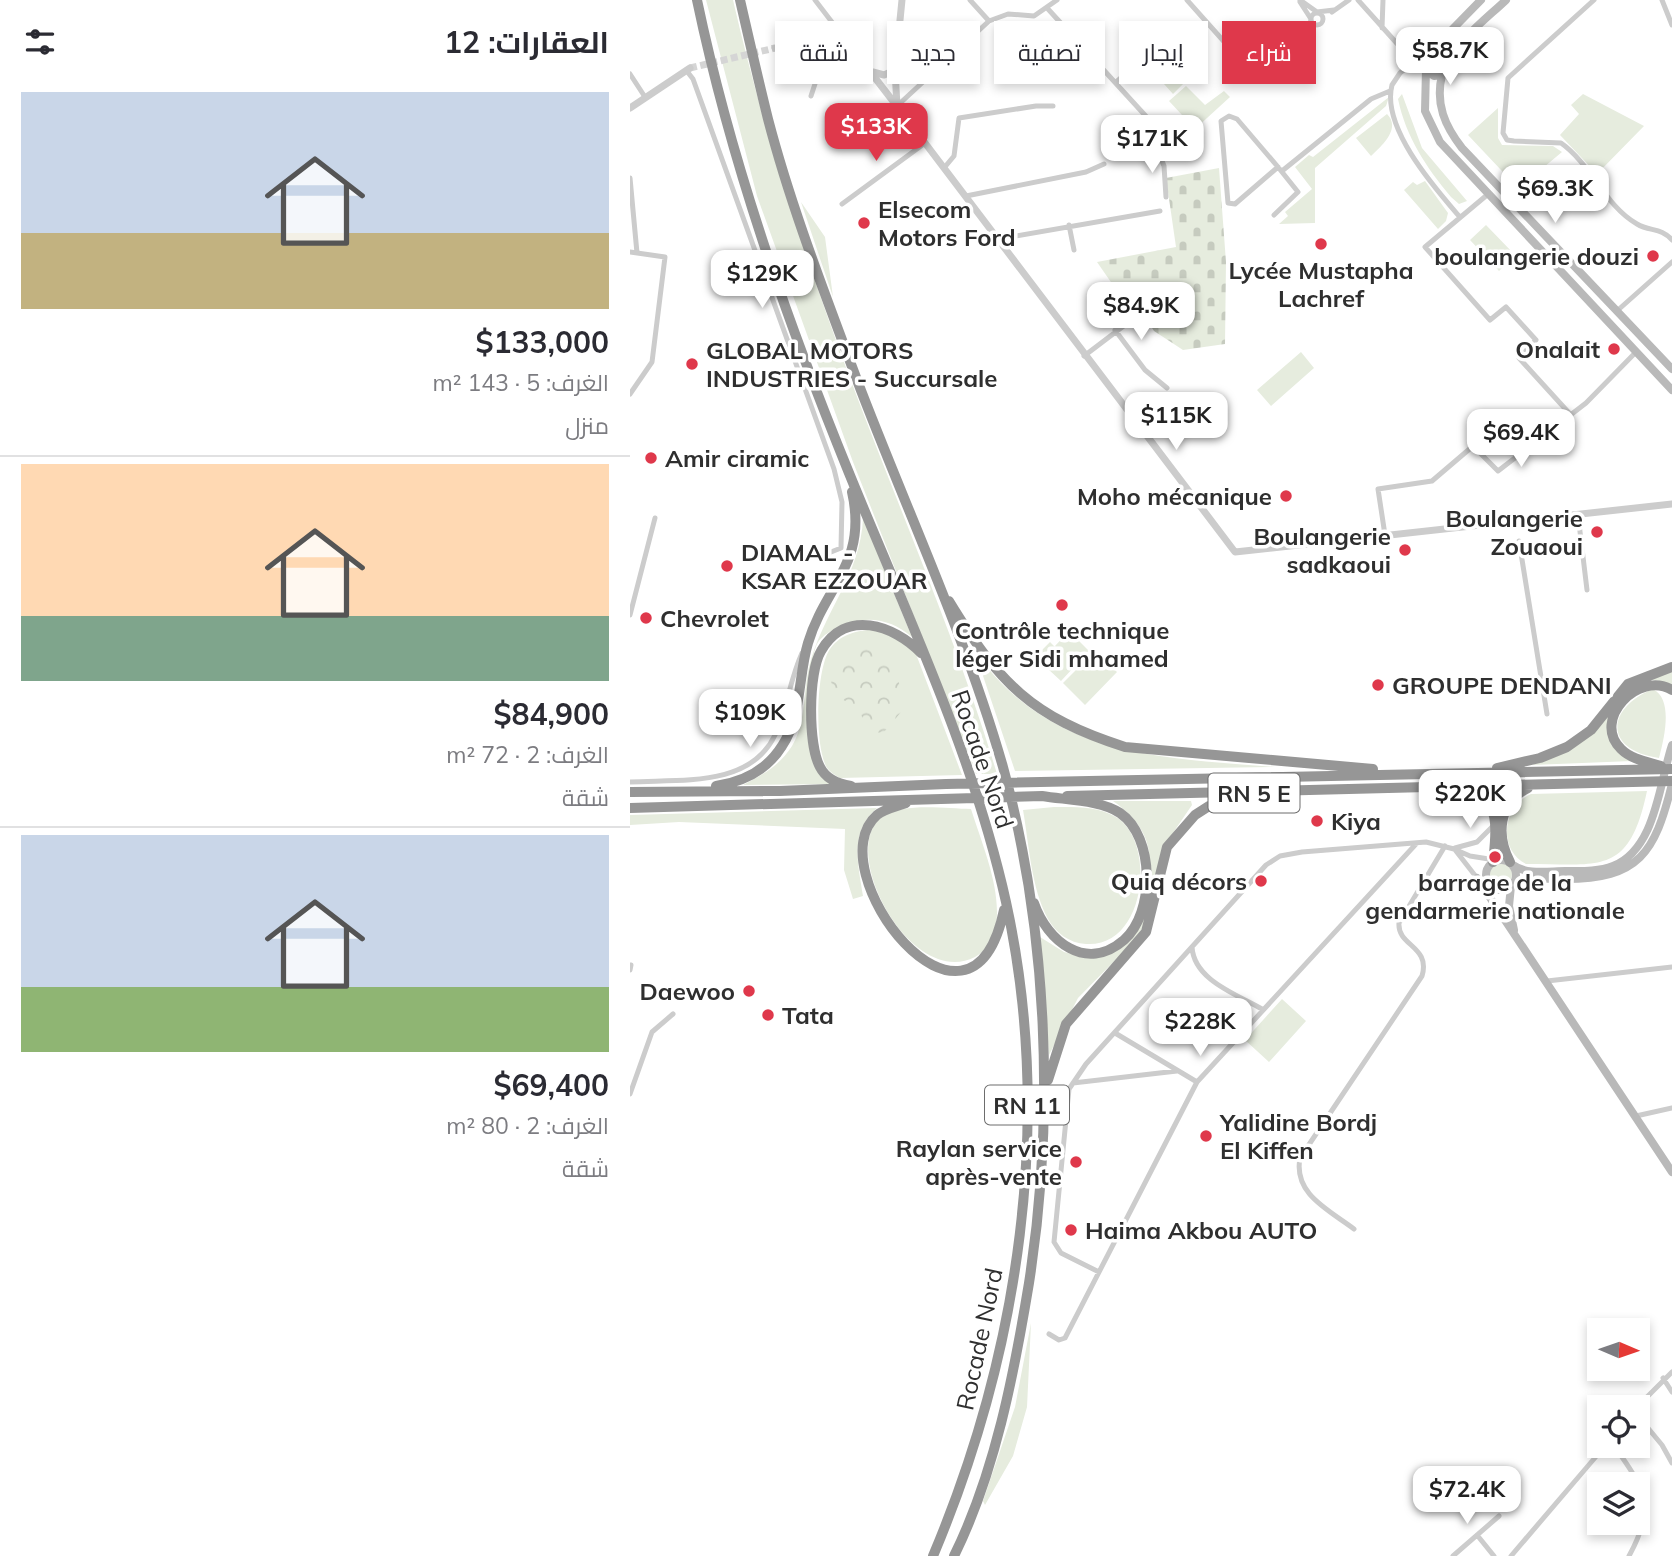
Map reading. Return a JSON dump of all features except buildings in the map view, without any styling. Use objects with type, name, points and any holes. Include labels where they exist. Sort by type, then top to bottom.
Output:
[{"type":"highway","name":"Rocade Nord","points":[[697,0],[724,108],[758,224],[848,470],[925,657],[987,830],[1006,902],[1017,970],[1027,1107],[1017,1261],[988,1404],[933,1556]]},
{"type":"highway","name":"Rocade Nord","points":[[740,0],[769,122],[809,248],[980,696],[1003,770],[1026,883],[1045,1091],[1035,1240],[1016,1354],[987,1467],[954,1556]]},
{"type":"highway","points":[[673,791],[728,784],[755,773],[770,762],[791,729],[808,641],[847,566],[853,543],[854,500],[848,470]]},
{"type":"highway","points":[[935,577],[991,666],[1018,693],[1052,717],[1092,737],[1125,747],[1412,773]]},
{"type":"highway","points":[[862,788],[843,785],[827,777],[815,754],[812,682],[819,653],[828,641],[843,631],[872,625],[900,633],[925,657]]},
{"type":"highway","points":[[1473,772],[1540,758],[1567,747],[1591,730],[1628,684],[1672,667]]},
{"type":"highway","points":[[1672,690],[1657,684],[1647,684],[1630,693],[1614,716],[1612,730],[1615,742],[1633,758],[1672,769]]},
{"type":"highway","name":"RN 5 E","points":[[630,792],[1672,769]]},
{"type":"highway","name":"RN 5 E","points":[[630,808],[956,798],[1672,783]]},
{"type":"highway","points":[[1511,864],[1502,836],[1503,816],[1510,801],[1531,786]]},
{"type":"highway","points":[[1466,788],[1483,795],[1489,802],[1495,823],[1494,861]]},
{"type":"highway","points":[[1045,1091],[1066,1024],[1146,932],[1167,847],[1195,815],[1209,807],[1266,792]]},
{"type":"highway","points":[[1026,883],[1041,925],[1053,938],[1071,950],[1087,952],[1106,949],[1124,940],[1137,923],[1145,896],[1143,853],[1139,835],[1120,813],[1104,807],[1042,796]]},
{"type":"highway","points":[[915,799],[877,815],[867,830],[862,852],[877,905],[913,954],[930,965],[948,970],[974,965],[989,955],[996,942],[1006,902]]},
{"type":"main road","points":[[1419,57],[1437,45],[1481,0]]},
{"type":"main road","points":[[1506,0],[1467,36],[1453,54],[1442,75],[1439,93],[1443,115],[1462,148],[1672,369]]},
{"type":"main road","points":[[1419,57],[1442,55],[1448,67]]},
{"type":"main road","points":[[1419,57],[1434,76],[1442,75]]},
{"type":"main road","points":[[1426,67],[1423,96],[1428,120],[1447,151],[1672,390]]},
{"type":"main road","points":[[1428,120],[1443,115]]},
{"type":"main road","points":[[1546,255],[1555,246]]},
{"type":"main road","points":[[1672,745],[1640,844],[1629,858],[1612,867],[1596,870],[1527,871],[1494,861],[1486,882],[1492,901],[1672,1172]]},
{"type":"main road","points":[[1486,882],[1503,890],[1526,880],[1602,878],[1627,870],[1640,858],[1653,837],[1672,783]]},
{"type":"main road","points":[[1511,864],[1516,878],[1511,886],[1508,906],[1515,936]]},
{"type":"street","points":[[815,0],[829,21]]},
{"type":"street","points":[[900,21],[902,0]]},
{"type":"street","points":[[970,0],[989,21]]},
{"type":"street","points":[[897,106],[989,21],[1008,14],[1034,16],[1048,9],[1057,0]]},
{"type":"street","points":[[1187,0],[1222,39]]},
{"type":"street","points":[[1299,0],[1323,16],[1320,23]]},
{"type":"street","points":[[1299,0],[1311,19],[1320,23]]},
{"type":"street","points":[[1320,23],[1349,0]]},
{"type":"street","points":[[1358,0],[1395,43],[1419,57]]},
{"type":"street","points":[[1382,28],[1383,0]]},
{"type":"street","points":[[1594,0],[1508,78],[1503,134],[1514,141],[1561,142],[1623,214],[1637,225],[1661,230],[1672,240]]},
{"type":"street","points":[[1662,0],[1672,25]]},
{"type":"street","points":[[1048,9],[1153,124],[1159,139],[1157,148],[1164,166],[1167,197]]},
{"type":"street","points":[[1311,19],[1317,12],[1334,10]]},
{"type":"street","points":[[1395,43],[1419,57]]},
{"type":"street","points":[[1274,215],[1298,194],[1280,169],[1237,119],[1229,116],[1221,121],[1228,204],[1235,204],[1280,169],[1371,99],[1390,90],[1395,80],[1419,57]]},
{"type":"street","points":[[630,108],[688,69],[834,469],[842,502],[841,548],[826,554]]},
{"type":"street","points":[[630,74],[645,97]]},
{"type":"street","points":[[873,74],[1235,552],[1672,505]]},
{"type":"street","points":[[1116,82],[1119,79]]},
{"type":"street","points":[[811,96],[815,84]]},
{"type":"street","points":[[896,84],[897,106]]},
{"type":"street","points":[[1390,90],[1406,145],[1460,216]]},
{"type":"street","points":[[944,168],[954,156],[959,118],[1036,106],[1053,106]]},
{"type":"street","points":[[842,204],[925,143]]},
{"type":"street","points":[[1134,157],[1157,148]]},
{"type":"street","points":[[966,196],[1086,172],[1104,164]]},
{"type":"street","points":[[630,178],[633,252],[665,257],[652,362],[630,394]]},
{"type":"street","points":[[1487,195],[1425,247],[1490,320],[1506,307],[1536,340],[1519,358],[1570,414]]},
{"type":"street","points":[[999,240],[1069,225],[1160,211]]},
{"type":"street","points":[[1069,225],[1074,250]]},
{"type":"street","points":[[1618,310],[1672,262]]},
{"type":"street","points":[[1084,356],[1150,306]]},
{"type":"street","points":[[1115,330],[1146,370],[1167,388]]},
{"type":"street","points":[[1385,535],[1378,489],[1432,481],[1473,446],[1498,471],[1586,403],[1636,352]]},
{"type":"street","points":[[1578,515],[1587,590]]},
{"type":"street","points":[[630,615],[655,518]]},
{"type":"street","points":[[1519,541],[1547,714]]},
{"type":"street","points":[[630,782],[725,775],[754,762],[775,734],[794,672],[808,641]]},
{"type":"street","points":[[1454,849],[1483,838],[1495,823]]},
{"type":"street","points":[[1099,1272],[1061,1253],[1054,1242],[1067,1101],[1073,1083],[1273,859],[1301,852],[1416,844],[1445,846],[1470,856],[1494,861]]},
{"type":"street","points":[[1049,1334],[1059,1340],[1065,1338],[1197,1082],[1416,844]]},
{"type":"street","points":[[1354,1228],[1304,1189],[1298,1169],[1300,1158],[1422,976],[1425,967],[1422,957],[1402,936],[1399,923],[1445,846]]},
{"type":"street","points":[[1454,849],[1486,882]]},
{"type":"street","points":[[1192,947],[1196,967],[1205,976],[1262,1009]]},
{"type":"street","points":[[1547,981],[1672,967]]},
{"type":"street","points":[[630,1094],[652,1032],[673,1014]]},
{"type":"street","points":[[1115,1034],[1197,1082]]},
{"type":"street","points":[[1073,1083],[1177,1071]]},
{"type":"street","points":[[1636,1115],[1672,1108]]},
{"type":"street","points":[[1648,1395],[1672,1372]]},
{"type":"street","points":[[1663,1378],[1672,1392]]},
{"type":"street","points":[[1650,1430],[1672,1463]]},
{"type":"street","points":[[1511,1556],[1595,1458]]},
{"type":"street","points":[[1623,1458],[1636,1477],[1644,1499],[1643,1522],[1629,1556]]},
{"type":"street","points":[[1452,1556],[1499,1516]]},
{"type":"street","points":[[1477,1535],[1494,1556]]},
{"type":"green space","points":[[706,0],[733,0],[771,144],[817,287],[946,625],[997,774],[976,774],[853,462],[757,196]]},
{"type":"green space","points":[[1164,84],[1183,84],[1173,94]]},
{"type":"green space","points":[[1186,86],[1205,105],[1224,91],[1230,97],[1195,129],[1169,101]]},
{"type":"green space","points":[[1402,94],[1422,148],[1467,201],[1459,204],[1451,197],[1418,151],[1406,126],[1398,99]]},
{"type":"green space","points":[[1583,94],[1644,126],[1597,174],[1560,135],[1579,114],[1571,105]]},
{"type":"green space","points":[[1389,97],[1386,106],[1315,168],[1315,223],[1279,224],[1288,216],[1285,212],[1312,189],[1295,167],[1309,155],[1313,157]]},
{"type":"green space","points":[[1498,108],[1498,138],[1502,145],[1553,146],[1562,152],[1538,172],[1552,190],[1535,206],[1468,135]]},
{"type":"green space","points":[[1387,114],[1391,119],[1391,131],[1385,142],[1371,156],[1356,138]]},
{"type":"green space","points":[[1219,168],[1226,262],[1225,344],[1183,350],[1154,331],[1140,309],[1133,314],[1097,262],[1176,247],[1166,178]]},
{"type":"green space","points":[[1425,181],[1448,213],[1446,221],[1438,229],[1404,190],[1413,182],[1417,185]]},
{"type":"green space","points":[[801,202],[825,237],[833,297]]},
{"type":"green space","points":[[1486,225],[1515,255],[1499,271],[1470,240]]},
{"type":"green space","points":[[1301,352],[1314,368],[1271,406],[1257,390]]},
{"type":"green space","points":[[863,518],[912,637],[899,628],[877,620],[861,620],[833,630],[823,637],[814,651],[823,629],[856,557]]},
{"type":"green space","points":[[880,629],[893,634],[916,654],[962,775],[840,778],[827,768],[820,743],[818,708],[825,659],[835,643],[846,635]]},
{"type":"green space","points":[[1069,631],[1089,651],[1061,681],[1035,657],[1050,642],[1064,656],[1055,646]]},
{"type":"green space","points":[[862,643],[873,645],[882,651],[889,658],[898,678],[902,711],[884,732],[874,733],[866,726],[857,708],[839,697],[832,687],[831,679],[836,664]]},
{"type":"green space","points":[[814,651],[808,703],[810,735],[832,784],[743,785],[764,773],[787,753],[800,728]]},
{"type":"green space","points":[[1095,651],[1117,672],[1085,705],[1063,683]]},
{"type":"green space","points":[[986,666],[1015,696],[1047,719],[1082,736],[1118,748],[1155,755],[1275,767],[1015,771],[980,667]]},
{"type":"green space","points":[[1672,671],[1672,686],[1658,681],[1645,681],[1633,686],[1615,706],[1609,732],[1612,746],[1632,761],[1532,765],[1563,753],[1580,742],[1596,728],[1620,696],[1632,685]]},
{"type":"green space","points":[[1653,689],[1663,700],[1666,718],[1659,758],[1641,754],[1628,747],[1620,738],[1617,728],[1619,717],[1626,707],[1637,697]]},
{"type":"green space","points":[[1647,791],[1640,819],[1631,838],[1621,851],[1608,859],[1574,865],[1526,864],[1517,857],[1507,838],[1509,817],[1514,808],[1531,794]]},
{"type":"green space","points":[[1113,801],[1191,801],[1192,805],[1164,846],[1145,924],[1136,939],[1078,998],[1049,1055],[1040,937],[1064,952],[1079,956],[1125,943],[1146,885],[1149,850],[1143,833],[1132,817]]},
{"type":"green space","points":[[877,808],[862,827],[859,838],[858,860],[863,896],[853,899],[844,870],[845,829],[679,822],[630,825],[630,815]]},
{"type":"green space","points":[[1086,808],[1109,813],[1129,830],[1137,848],[1139,891],[1133,912],[1122,929],[1106,941],[1086,944],[1069,939],[1055,929],[1042,907],[1034,880],[1023,810]]},
{"type":"green space","points":[[902,809],[971,809],[991,873],[997,919],[992,938],[981,953],[975,957],[950,962],[927,954],[905,936],[887,911],[875,884],[868,857],[870,834],[882,817]]},
{"type":"green space","points":[[1501,863],[1509,866],[1512,874],[1509,882],[1501,885],[1493,882],[1490,874],[1493,866]]},
{"type":"green space","points":[[1282,999],[1306,1021],[1269,1062],[1245,1040]]},
{"type":"green space","points":[[1031,1323],[1027,1407],[1013,1456],[985,1505],[983,1501],[1015,1407]]},
{"type":"tunnel","points":[[690,68],[775,48]]},
{"type":"place","name":"Elsecom Motors Ford","points":[[864,223]]},
{"type":"place","name":"Lycée Mustapha Lachref","points":[[1321,244]]},
{"type":"place","name":"boulangerie douzi","points":[[1653,256]]},
{"type":"place","name":"Onalait","points":[[1614,349]]},
{"type":"place","name":"GLOBAL MOTORS INDUSTRIES - Succursale","points":[[692,364]]},
{"type":"place","name":"Amir ciramic","points":[[651,458]]},
{"type":"place","name":"Moho mécanique","points":[[1286,496]]},
{"type":"place","name":"Boulangerie Zouaoui","points":[[1597,532]]},
{"type":"place","name":"Boulangerie sadkaoui","points":[[1405,550]]},
{"type":"place","name":"DIAMAL - KSAR EZZOUAR","points":[[727,566]]},
{"type":"place","name":"Contrôle technique léger Sidi mhamed","points":[[1062,605]]},
{"type":"place","name":"Chevrolet","points":[[646,618]]},
{"type":"place","name":"GROUPE DENDANI","points":[[1378,685]]},
{"type":"place","name":"Kiya","points":[[1317,821]]},
{"type":"place","name":"barrage de la gendarmerie nationale","points":[[1495,857]]},
{"type":"place","name":"Quiq décors","points":[[1261,881]]},
{"type":"place","name":"Daewoo","points":[[749,991]]},
{"type":"place","name":"Tata","points":[[768,1015]]},
{"type":"place","name":"Yalidine Bordj El Kiffen","points":[[1206,1136]]},
{"type":"place","name":"Raylan service après-vente","points":[[1076,1162]]},
{"type":"place","name":"Haima Akbou AUTO","points":[[1071,1230]]}]
